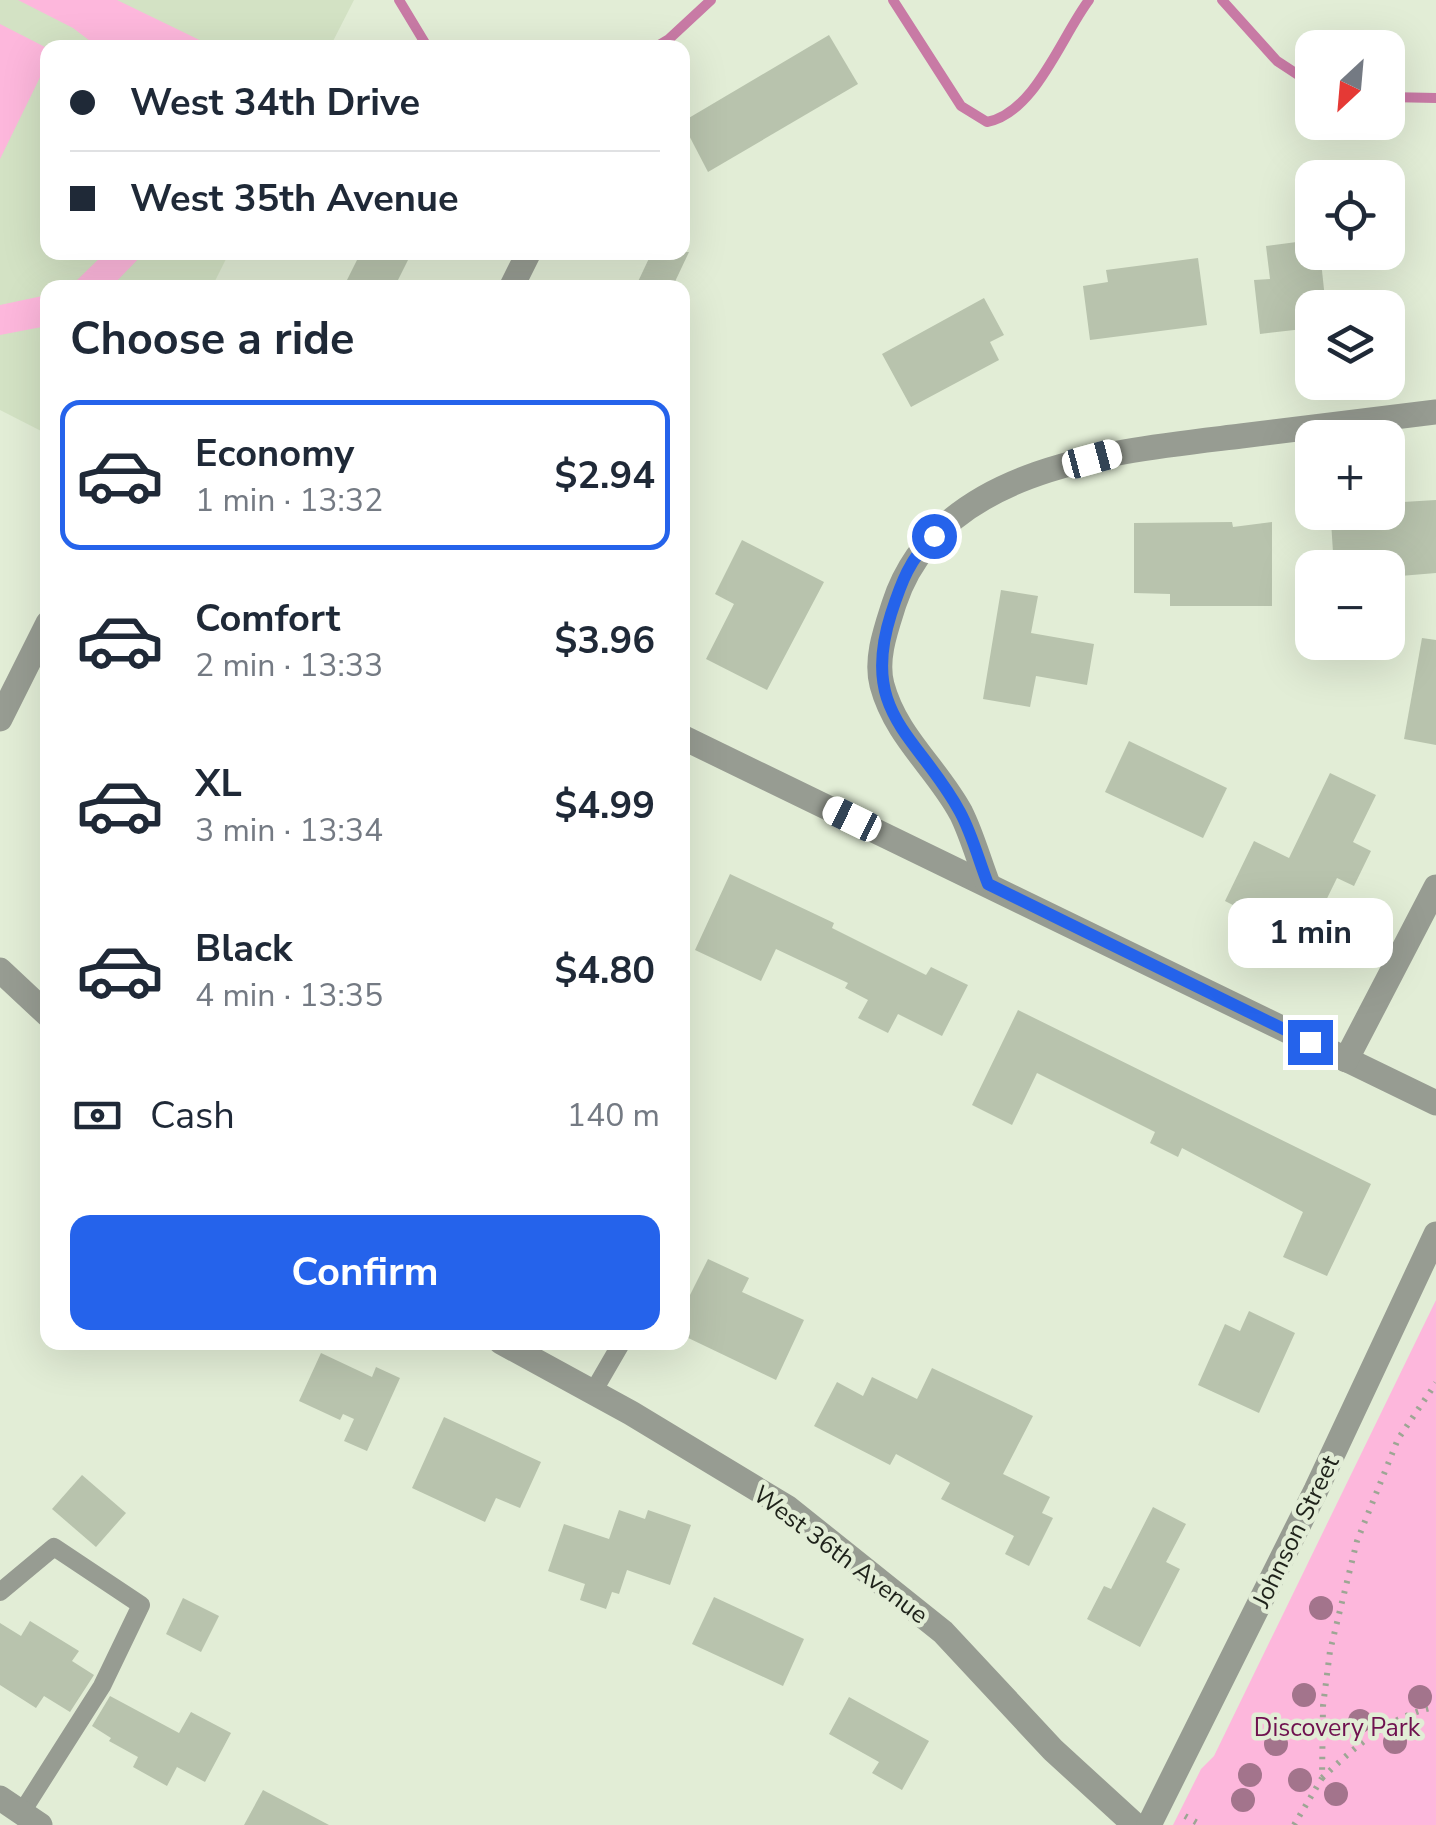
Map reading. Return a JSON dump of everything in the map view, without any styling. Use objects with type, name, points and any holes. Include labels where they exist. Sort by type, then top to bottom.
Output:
[{"type":"street","points":[[988,884],[960,812],[901,732],[881,682],[882,641],[903,577],[920,550],[950,521],[994,491],[1056,468],[1128,450],[1436,412]]},
{"type":"street","points":[[0,719],[6,689],[40,636]]},
{"type":"street","points":[[690,741],[1436,1103]]},
{"type":"street","points":[[1346,1060],[1436,887]]},
{"type":"street","points":[[0,970],[40,1008]]},
{"type":"street","name":"Johnson Street","points":[[1149,1825],[1316,1490],[1436,1234]]},
{"type":"street","name":"West 36th Avenue","points":[[516,1350],[788,1508],[943,1632],[1053,1750],[1135,1825]]},
{"type":"lane","points":[[593,1392],[617,1350]]},
{"type":"lane","points":[[0,1592],[54,1547],[141,1605],[102,1686],[21,1812]]},
{"type":"path","points":[[1322,1778],[1323,1706],[1330,1651],[1348,1570],[1398,1439],[1436,1383]]},
{"type":"path","points":[[1294,1825],[1322,1778],[1370,1736],[1413,1713],[1436,1708]]},
{"type":"shaded area","points":[[0,0],[354,0],[334,40],[40,40],[40,260],[226,260],[216,280],[40,280],[40,430],[0,410]]},
{"type":"green space","points":[[18,0],[117,0],[200,40],[89,40]]},
{"type":"green space","points":[[0,24],[40,44],[40,77],[0,159]]},
{"type":"green space","points":[[98,260],[137,260],[118,280],[77,280]]},
{"type":"green space","points":[[40,296],[40,327],[0,335],[0,305]]},
{"type":"green space","name":"Discovery Park","points":[[1436,1300],[1436,1825],[1173,1825],[1201,1769],[1214,1756]]},
{"type":"building","points":[[829,35],[858,84],[708,172],[690,137],[690,117]]},
{"type":"building","points":[[1295,242],[1295,270],[1322,270],[1324,290],[1295,290],[1295,330],[1260,334],[1254,280],[1270,279],[1266,246]]},
{"type":"building","points":[[1198,258],[1207,325],[1090,340],[1083,286],[1108,282],[1106,270]]},
{"type":"building","points":[[357,260],[408,260],[398,280],[347,280]]},
{"type":"building","points":[[648,260],[685,260],[676,280],[639,280]]},
{"type":"building","points":[[984,298],[1004,335],[990,342],[999,360],[911,407],[882,354]]},
{"type":"building","points":[[1436,500],[1436,573],[1405,576],[1405,550],[1333,550],[1332,530],[1405,530],[1405,502]]},
{"type":"building","points":[[1232,522],[1233,527],[1272,522],[1272,606],[1170,606],[1170,594],[1134,593],[1134,523]]},
{"type":"building","points":[[742,540],[824,582],[767,690],[706,659],[734,604],[715,594]]},
{"type":"building","points":[[1001,590],[1038,596],[1031,633],[1094,644],[1087,685],[1036,676],[1030,707],[983,699]]},
{"type":"building","points":[[1422,638],[1436,640],[1436,745],[1404,739]]},
{"type":"building","points":[[1129,741],[1227,788],[1203,838],[1105,792]]},
{"type":"building","points":[[1330,773],[1376,795],[1353,842],[1371,851],[1354,886],[1337,878],[1313,927],[1279,911],[1272,925],[1225,901],[1254,841],[1289,858]]},
{"type":"building","points":[[730,874],[834,923],[832,928],[926,975],[931,967],[968,985],[942,1036],[898,1014],[888,1033],[858,1018],[868,1000],[845,988],[848,983],[776,949],[761,981],[695,950]]},
{"type":"building","points":[[1018,1010],[1371,1184],[1327,1276],[1283,1257],[1303,1212],[1182,1148],[1178,1157],[1150,1143],[1155,1132],[1037,1073],[1012,1125],[972,1105]]},
{"type":"building","points":[[708,1259],[749,1278],[742,1292],[804,1320],[776,1380],[690,1339],[690,1295]]},
{"type":"building","points":[[1249,1311],[1295,1333],[1259,1413],[1198,1385],[1225,1324],[1240,1331]]},
{"type":"building","points":[[321,1353],[372,1377],[376,1367],[400,1378],[367,1451],[344,1441],[354,1419],[343,1414],[340,1420],[299,1401]]},
{"type":"building","points":[[932,1368],[1033,1416],[1003,1474],[1050,1497],[1042,1513],[1053,1518],[1029,1566],[1005,1554],[1014,1536],[941,1499],[950,1483],[896,1454],[890,1465],[814,1426],[837,1382],[863,1396],[872,1377],[917,1399]]},
{"type":"building","points":[[444,1417],[541,1462],[520,1508],[496,1498],[485,1522],[412,1488]]},
{"type":"building","points":[[82,1475],[126,1513],[96,1547],[52,1509]]},
{"type":"building","points":[[1153,1507],[1186,1524],[1166,1562],[1180,1569],[1140,1647],[1087,1619],[1104,1586],[1111,1589]]},
{"type":"building","points":[[619,1510],[645,1519],[648,1510],[691,1525],[670,1585],[627,1570],[619,1594],[612,1592],[606,1609],[580,1600],[585,1584],[548,1571],[564,1524],[609,1539]]},
{"type":"building","points":[[714,1597],[804,1639],[783,1686],[692,1644]]},
{"type":"building","points":[[183,1598],[219,1616],[201,1652],[166,1634]]},
{"type":"building","points":[[30,1621],[79,1651],[72,1661],[94,1675],[70,1712],[44,1696],[36,1708],[0,1685],[0,1623],[21,1636]]},
{"type":"building","points":[[110,1696],[179,1733],[191,1712],[231,1733],[205,1782],[177,1767],[167,1786],[133,1767],[138,1757],[92,1726]]},
{"type":"building","points":[[849,1697],[929,1741],[902,1790],[872,1773],[879,1762],[829,1734]]},
{"type":"building","points":[[263,1790],[329,1825],[244,1825]]},
{"type":"waterway","points":[[399,0],[423,40]]},
{"type":"waterway","points":[[667,40],[711,0]]},
{"type":"waterway","points":[[893,0],[961,106],[987,122],[1004,116],[1033,89],[1089,0]]},
{"type":"waterway","points":[[1222,0],[1277,61],[1295,73]]},
{"type":"waterway","points":[[1405,97],[1436,98]]},
{"type":"route","points":[[934,536],[903,577],[882,641],[881,682],[901,732],[960,812],[988,884],[1310,1042]]}]
